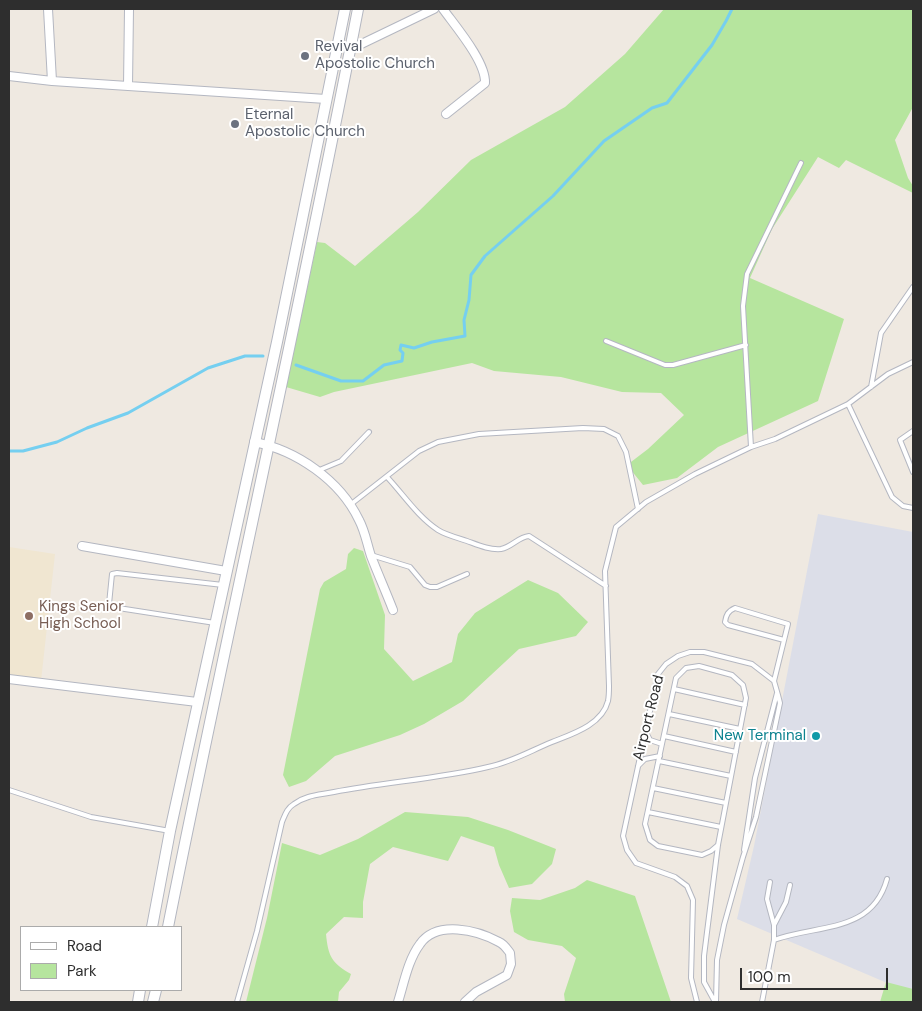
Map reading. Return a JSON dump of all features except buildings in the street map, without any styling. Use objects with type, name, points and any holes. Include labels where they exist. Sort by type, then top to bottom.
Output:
[{"type":"street","points":[[48,9],[52,81]]},
{"type":"street","points":[[128,86],[129,9]]},
{"type":"street","points":[[152,926],[170,831],[277,342],[345,9]]},
{"type":"street","points":[[168,926],[291,345],[358,9]]},
{"type":"street","points":[[351,49],[434,9]]},
{"type":"street","points":[[443,9],[481,64],[485,76],[485,83],[446,114]]},
{"type":"street","points":[[9,76],[52,81],[326,99]]},
{"type":"street","points":[[254,442],[270,445],[288,452],[318,471],[334,485],[359,520],[393,610]]},
{"type":"street","points":[[82,546],[226,571]]},
{"type":"street","points":[[9,679],[198,702]]},
{"type":"street","points":[[398,1002],[412,956],[420,943],[428,935],[445,930],[462,930],[482,934],[501,943],[510,953],[511,964],[506,975],[476,992],[465,1002]]},
{"type":"lane","points":[[751,447],[743,306],[747,274],[801,163]]},
{"type":"lane","points":[[871,387],[881,334],[913,287]]},
{"type":"lane","points":[[606,341],[665,364],[673,365],[746,345]]},
{"type":"lane","points":[[237,1002],[257,931],[282,822],[293,804],[307,797],[356,787],[490,767],[524,756],[573,734],[599,718],[608,702],[605,571],[616,527],[646,502],[695,474],[848,404],[888,374],[913,362]]},
{"type":"lane","points":[[848,404],[892,497],[903,506],[913,508]]},
{"type":"lane","points":[[350,505],[419,451],[438,442],[459,437],[574,428],[604,429],[618,436],[626,452],[638,509]]},
{"type":"lane","points":[[913,431],[900,440],[913,468]]},
{"type":"lane","points":[[318,471],[342,461],[369,432]]},
{"type":"lane","points":[[387,476],[425,519],[439,531],[482,547],[493,549],[503,549],[512,545],[523,536],[529,536],[606,586]]},
{"type":"lane","points":[[371,555],[410,567],[425,585],[430,587],[437,587],[467,574]]},
{"type":"lane","points":[[215,623],[112,607],[109,604],[112,574],[223,585]]},
{"type":"lane","points":[[716,1002],[717,960],[724,925],[756,817],[780,703],[774,680],[784,640],[788,624],[734,608],[729,611],[725,622],[728,625],[784,640]]},
{"type":"lane","name":"Airport Road","points":[[697,1002],[691,978],[693,900],[686,886],[675,877],[636,864],[627,850],[623,836],[658,674],[666,664],[678,656],[690,652],[704,652],[752,664],[774,680]]},
{"type":"lane","points":[[716,1002],[704,982],[704,956],[718,845],[746,698],[743,685],[732,675],[699,666],[686,668],[676,678],[645,824],[650,840],[658,846],[702,855],[718,845]]},
{"type":"lane","points":[[674,688],[745,705]]},
{"type":"lane","points":[[743,857],[755,778],[777,693]]},
{"type":"lane","points":[[669,714],[740,729]]},
{"type":"lane","points":[[648,720],[645,732],[650,740],[662,744]]},
{"type":"lane","points":[[664,736],[736,752]]},
{"type":"lane","points":[[634,783],[637,767],[644,759],[660,756]]},
{"type":"lane","points":[[658,761],[731,776]]},
{"type":"lane","points":[[653,788],[726,803]]},
{"type":"lane","points":[[9,790],[91,817],[170,831]]},
{"type":"lane","points":[[648,812],[721,827]]},
{"type":"lane","points":[[774,940],[802,932],[829,928],[861,917],[873,908],[881,896],[887,879]]},
{"type":"lane","points":[[762,1002],[774,940],[774,926],[767,899],[770,882]]},
{"type":"lane","points":[[774,926],[786,902],[790,885]]},
{"type":"shaded area","points":[[818,514],[913,532],[913,994],[737,919],[754,846]]},
{"type":"shaded area","name":"Kings Senior High School","points":[[9,547],[55,554],[41,681],[9,678]]},
{"type":"green space","points":[[664,9],[913,9],[913,107],[895,140],[908,178],[913,186],[913,193],[846,160],[839,168],[818,157],[772,229],[750,278],[844,319],[818,401],[718,447],[677,478],[643,485],[627,465],[648,449],[684,415],[661,393],[622,392],[561,377],[494,371],[472,363],[334,392],[320,397],[286,387],[317,242],[325,243],[355,266],[418,212],[471,160],[565,107],[625,54]]},
{"type":"green space","points":[[354,548],[363,551],[385,615],[384,649],[413,681],[452,662],[458,634],[475,613],[528,580],[558,593],[588,622],[576,636],[519,649],[463,701],[424,724],[400,735],[335,756],[306,781],[289,787],[283,775],[320,589],[324,582],[346,569],[348,554]]},
{"type":"green space","points":[[405,812],[468,817],[508,830],[556,849],[552,864],[532,884],[509,888],[494,847],[461,836],[448,861],[393,847],[370,864],[363,902],[363,918],[344,917],[326,934],[332,958],[339,966],[351,974],[349,980],[339,992],[338,1002],[246,1002],[267,918],[282,843],[320,855],[358,839]]},
{"type":"green space","points":[[587,880],[635,896],[671,1002],[565,1002],[564,994],[576,958],[562,946],[528,940],[514,932],[510,911],[512,898],[540,900],[575,888]]},
{"type":"green space","points":[[886,982],[913,989],[913,1002],[880,1002]]},
{"type":"waterway","points":[[296,365],[341,381],[363,381],[384,365],[402,361],[401,345],[414,348],[432,342],[465,336],[464,320],[469,300],[471,275],[485,256],[553,196],[604,141],[652,108],[667,103],[712,45],[732,9]]},
{"type":"waterway","points":[[9,451],[23,451],[57,442],[87,428],[128,413],[208,368],[245,356],[263,356]]},
{"type":"place","name":"Revival Apostolic Church","points":[[305,56]]},
{"type":"place","name":"Eternal Apostolic Church","points":[[235,124]]},
{"type":"place","name":"Kings Senior High School","points":[[29,616]]},
{"type":"place","name":"New Terminal","points":[[816,736]]}]
